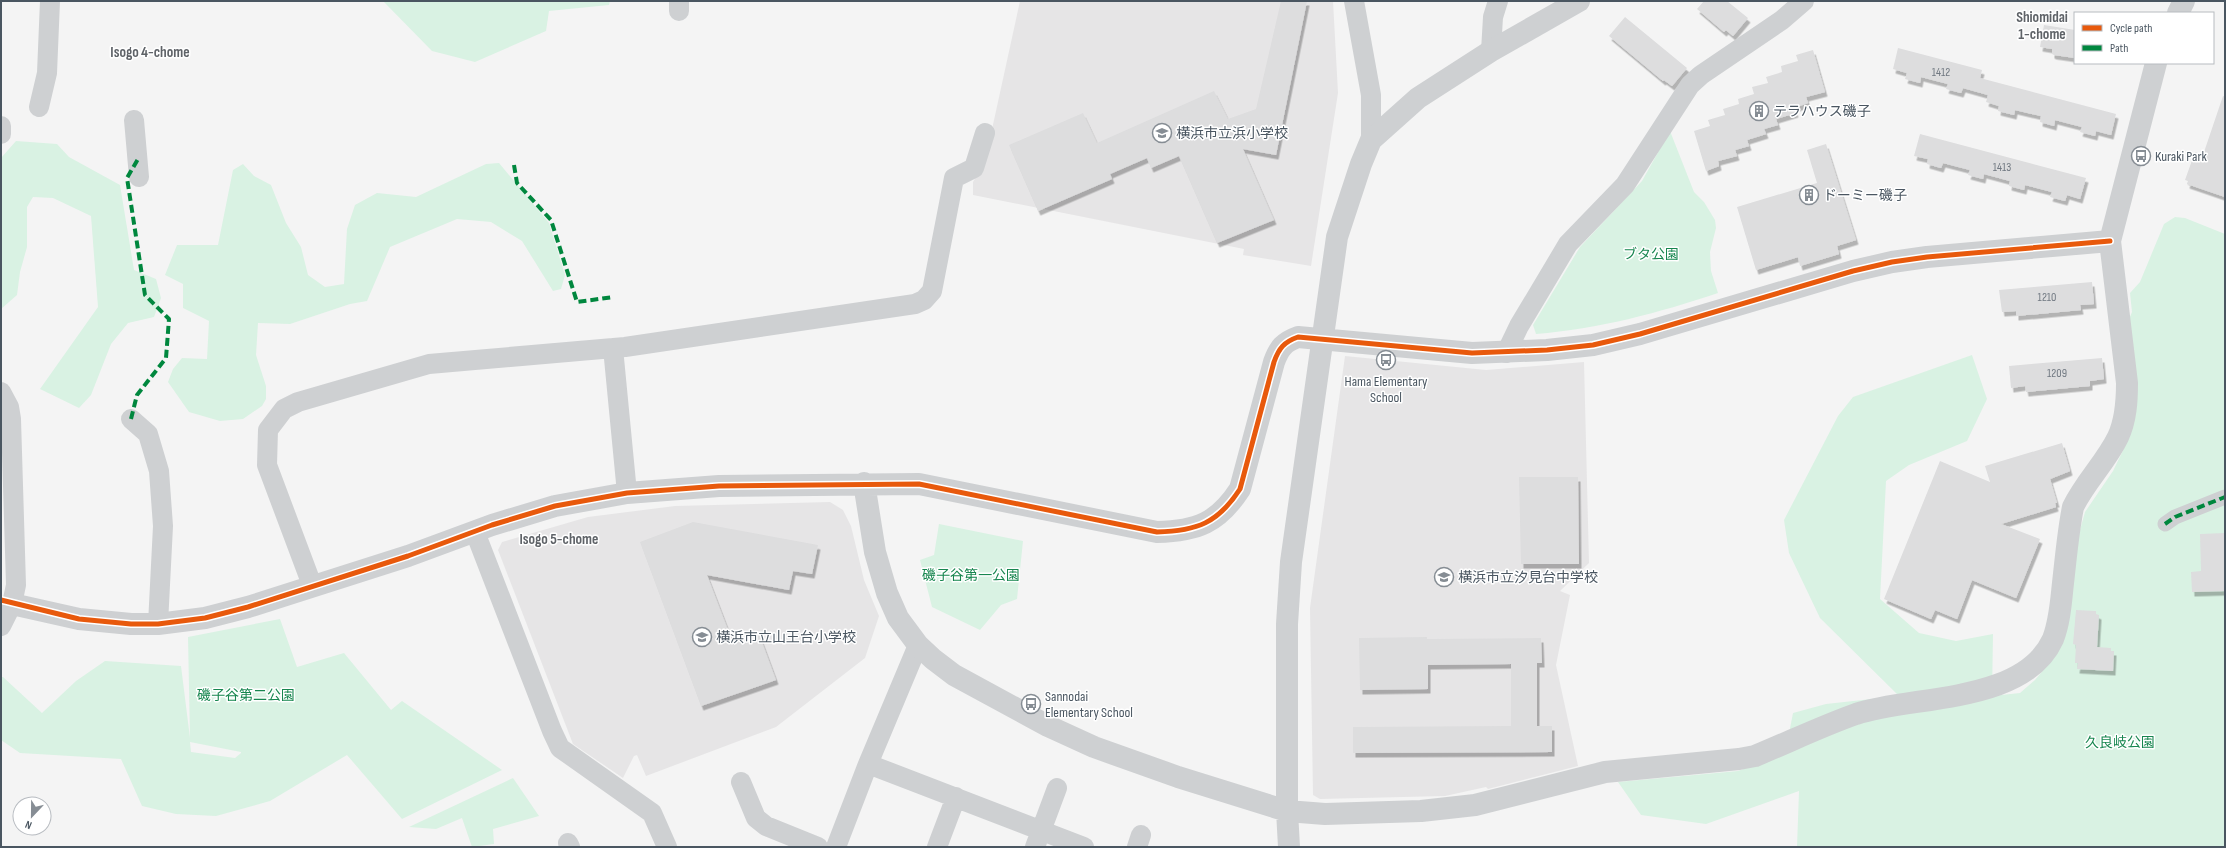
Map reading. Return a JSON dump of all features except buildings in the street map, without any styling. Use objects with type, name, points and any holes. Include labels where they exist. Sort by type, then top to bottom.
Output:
[{"type":"street","points":[[39,107],[47,73],[50,1]]},
{"type":"street","points":[[1289,847],[1287,811],[1287,624],[1290,570],[1337,236],[1361,164],[1371,140],[1371,96],[1354,1]]},
{"type":"street","points":[[1491,52],[1493,16],[1498,1]]},
{"type":"street","points":[[1371,140],[1418,98],[1491,52],[1579,1]]},
{"type":"street","points":[[1506,353],[1519,326],[1568,244],[1625,185],[1690,85],[1701,75],[1782,20],[1804,1]]},
{"type":"street","points":[[2178,12],[2184,1]]},
{"type":"street","points":[[864,483],[875,552],[887,593],[898,618],[918,645],[954,675],[1048,726],[1094,747],[1134,763],[1287,811],[1325,814],[1451,809],[1605,772],[1739,759],[1755,756],[1857,714],[1993,686],[2014,677],[2033,666],[2044,655],[2058,626],[2072,507],[2079,493],[2118,437],[2127,403],[2126,376],[2110,241],[2156,64]]},
{"type":"street","points":[[134,120],[139,177]]},
{"type":"street","points":[[1,126],[1,134]]},
{"type":"street","points":[[312,585],[267,465],[268,430],[284,409],[298,402],[429,364],[612,348],[915,304],[924,300],[932,291],[954,178],[974,168],[985,133]]},
{"type":"street","points":[[7,602],[79,619],[131,624],[158,624],[204,618],[248,607],[312,585],[408,556],[555,506],[627,493],[719,486],[864,483],[919,484],[1158,532],[1181,531],[1200,526],[1215,518],[1230,505],[1240,489],[1278,350],[1287,341],[1298,337],[1472,353],[1506,353],[1594,345],[1634,336],[1853,271],[1892,262],[1927,256],[2110,241]]},
{"type":"street","points":[[612,348],[627,493]]},
{"type":"street","points":[[1,392],[9,407],[11,419],[17,574],[7,602],[1,626]]},
{"type":"street","points":[[131,419],[148,434],[159,472],[163,526],[158,624]]},
{"type":"street","points":[[2165,524],[2175,517],[2225,497]]},
{"type":"street","points":[[476,532],[552,731],[560,748],[652,813],[667,847]]},
{"type":"street","points":[[836,847],[868,764],[918,645]]},
{"type":"street","points":[[868,764],[956,797],[1038,839],[1084,847]]},
{"type":"street","points":[[741,782],[756,818],[766,826],[818,847]]},
{"type":"street","points":[[1038,839],[1057,788]]},
{"type":"street","points":[[937,847],[956,797]]},
{"type":"shaded area","name":"横浜市立浜小学校","points":[[1020,1],[1333,1],[1338,93],[1311,266],[1243,255],[1244,249],[973,195],[973,182],[983,164],[989,143]]},
{"type":"shaded area","name":"横浜市立汐見台中学校","points":[[1345,356],[1486,370],[1584,362],[1589,563],[1560,591],[1570,595],[1556,665],[1578,766],[1488,789],[1486,787],[1445,796],[1320,799],[1313,795],[1310,608]]},
{"type":"shaded area","name":"横浜市立山王台小学校","points":[[830,502],[843,510],[851,526],[864,580],[879,616],[865,658],[776,727],[646,776],[637,755],[634,756],[623,778],[573,744],[498,550],[502,542],[588,517],[675,506]]},
{"type":"green space","points":[[383,1],[610,1],[609,5],[549,11],[546,31],[475,62],[432,51]]},
{"type":"green space","name":"ブタ公園","points":[[1670,131],[1694,192],[1704,202],[1715,220],[1716,228],[1710,252],[1711,271],[1718,293],[1628,319],[1559,332],[1536,334],[1533,325],[1580,247],[1642,181]]},
{"type":"green space","points":[[16,141],[57,144],[69,157],[120,185],[134,270],[156,279],[161,298],[154,317],[128,323],[111,344],[91,395],[79,408],[40,389],[98,307],[91,216],[53,198],[33,197],[27,207],[27,247],[20,272],[17,295],[1,309],[1,158]]},
{"type":"green space","points":[[499,163],[549,223],[565,275],[561,289],[553,291],[522,241],[491,222],[457,219],[390,247],[367,301],[350,304],[290,324],[258,323],[256,355],[266,386],[266,399],[262,406],[243,419],[220,421],[189,412],[168,382],[173,369],[182,358],[207,359],[209,321],[183,308],[183,284],[165,275],[177,245],[218,245],[233,170],[243,164],[254,176],[271,185],[286,223],[301,247],[308,275],[325,287],[344,284],[347,229],[355,205],[377,193],[416,197],[486,164]]},
{"type":"green space","name":"久良岐公園","points":[[2175,217],[2185,218],[2225,234],[2225,847],[1797,847],[1799,791],[1706,824],[1641,815],[1618,782],[1738,771],[1785,754],[1793,713],[1826,704],[1899,696],[1820,618],[1789,553],[1784,520],[1838,416],[1853,397],[1972,355],[1987,399],[1967,441],[1909,465],[1886,481],[1880,599],[1919,633],[1956,641],[1993,634],[1992,696],[2020,693],[2035,680],[2056,655],[2068,618],[2078,537],[2085,512],[2113,471],[2130,436],[2127,324],[2132,312],[2130,293],[2140,282],[2164,224]]},
{"type":"green space","name":"磯子谷第一公園","points":[[939,524],[1023,541],[1017,599],[1001,605],[980,630],[932,607],[920,560],[934,555]]},
{"type":"green space","name":"磯子谷第二公園","points":[[280,619],[297,667],[344,653],[391,710],[402,701],[502,770],[402,819],[347,755],[270,801],[216,816],[176,814],[142,806],[121,759],[20,753],[1,740],[1,677],[3,677],[42,713],[76,681],[105,661],[181,666],[190,738],[188,637]],"holes":[[[190,742],[241,752],[235,758],[191,752]]]},
{"type":"green space","points":[[513,778],[539,816],[493,829],[494,844],[472,847],[462,818],[436,829],[409,827]]},
{"type":"marked path","points":[[131,419],[137,395],[166,358],[169,319],[145,295],[127,178],[138,159]]},
{"type":"marked path","points":[[514,165],[517,183],[551,220],[577,302],[613,297]]},
{"type":"marked path","points":[[2165,524],[2175,517],[2225,497]]},
{"type":"cycle path","points":[[1,600],[79,619],[131,624],[158,624],[205,618],[248,607],[408,556],[492,525],[555,506],[627,493],[719,486],[919,484],[1157,532],[1184,530],[1205,523],[1215,517],[1232,501],[1240,489],[1274,362],[1283,346],[1289,341],[1298,337],[1472,353],[1547,350],[1593,345],[1640,334],[1853,271],[1892,262],[1927,257],[2110,241]]},
{"type":"place","name":"テラハウス磯子","points":[[1759,111]]},
{"type":"place","name":"横浜市立浜小学校","points":[[1162,133]]},
{"type":"place","name":"Kuraki Park","points":[[2141,156]]},
{"type":"place","name":"ドーミー磯子","points":[[1809,195]]},
{"type":"place","name":"Hama Elementary School","points":[[1386,360]]},
{"type":"place","name":"横浜市立汐見台中学校","points":[[1444,577]]},
{"type":"place","name":"横浜市立山王台小学校","points":[[702,637]]},
{"type":"place","name":"Sannodai Elementary School","points":[[1031,704]]},
{"type":"district","name":"Shiomidai 1-chome","points":[[2042,26]]},
{"type":"district","name":"Isogo 4-chome","points":[[150,52]]},
{"type":"district","name":"Isogo 5-chome","points":[[559,539]]}]
